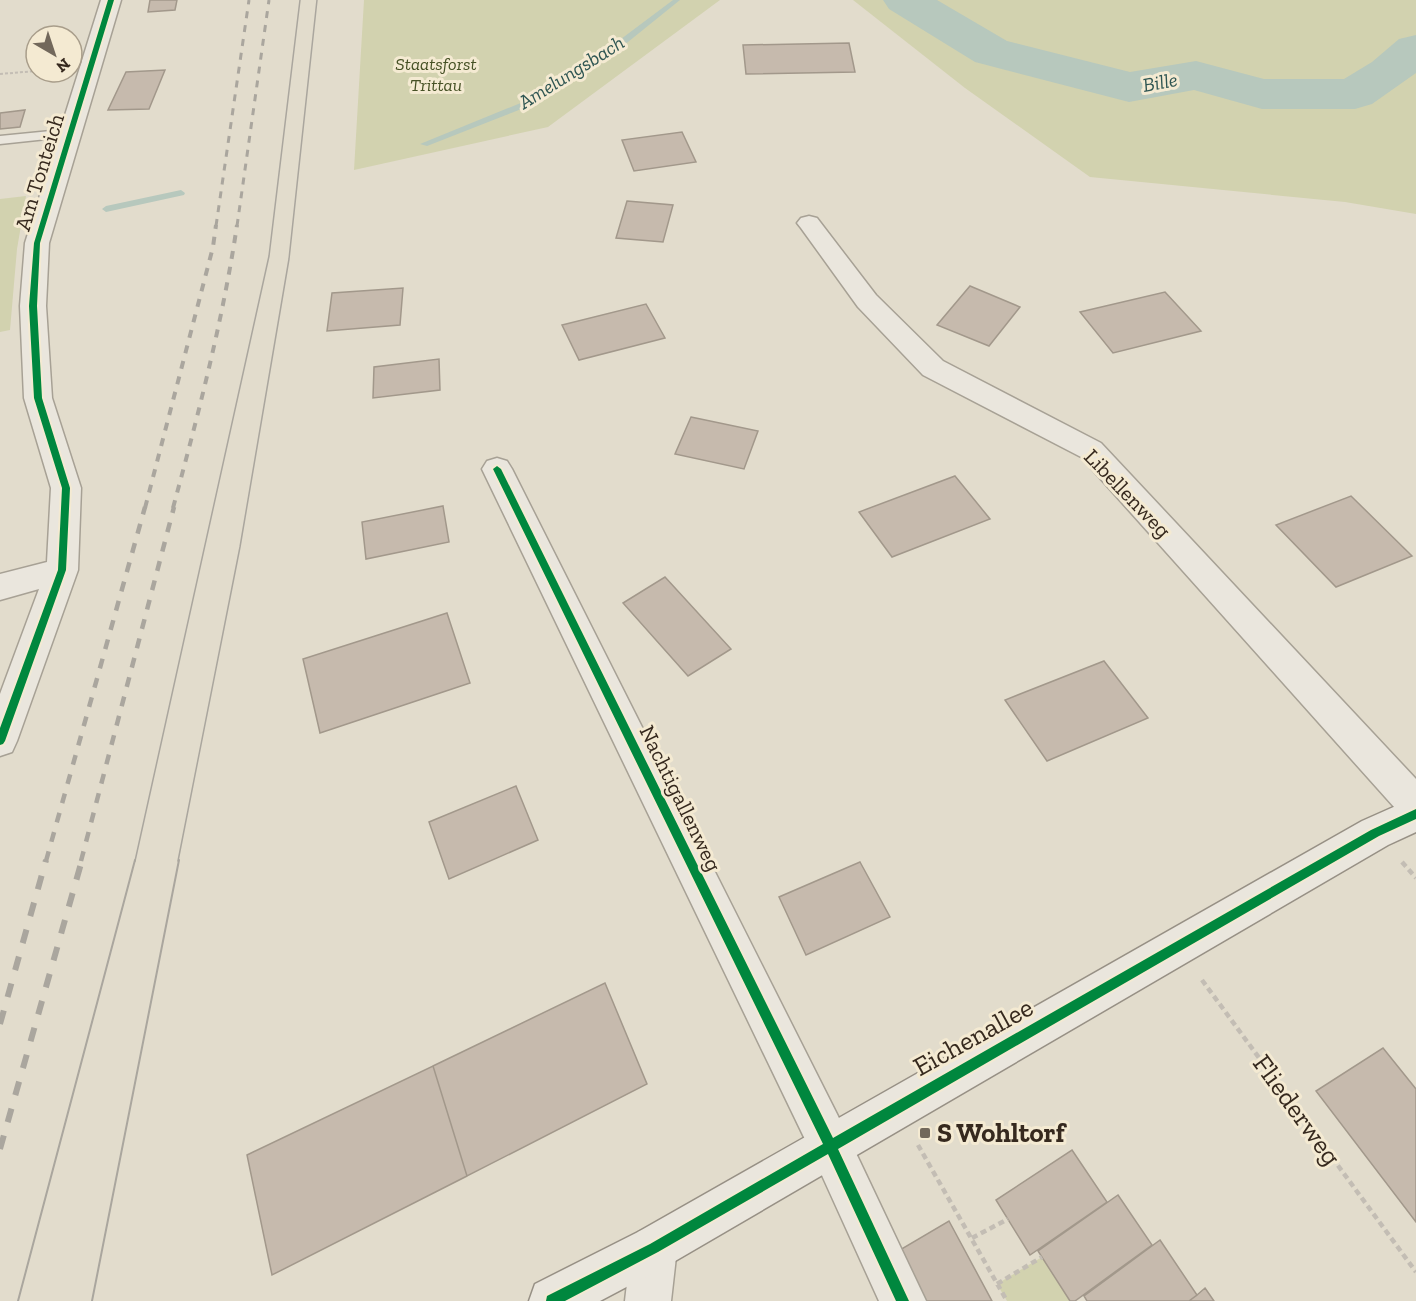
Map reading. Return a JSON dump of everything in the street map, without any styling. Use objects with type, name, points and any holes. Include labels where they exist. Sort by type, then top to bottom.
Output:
[{"type":"street","name":"Am Tonteich","points":[[0,741],[62,570],[66,488],[38,398],[33,306],[37,243],[111,0]]},
{"type":"street","name":"Libellenweg","points":[[809,223],[867,301],[933,368],[1091,450],[1416,805]]},
{"type":"street","name":"Nachtigallenweg","points":[[496,469],[830,1144],[903,1301]]},
{"type":"street","points":[[0,587],[62,570]]},
{"type":"street","name":"Eichenallee","points":[[552,1301],[654,1248],[830,1144],[1178,948],[1375,833],[1416,814]]},
{"type":"street","points":[[648,1301],[654,1248]]},
{"type":"lane","points":[[0,140],[71,133]]},
{"type":"path","points":[[0,74],[24,72]]},
{"type":"path","points":[[917,1143],[1007,1301]]},
{"type":"path","points":[[972,1238],[1008,1219]]},
{"type":"path","points":[[997,1284],[1042,1257]]},
{"type":"green space","name":"Staatsforst Trittau","points":[[364,0],[720,0],[548,127],[354,170]]},
{"type":"green space","points":[[853,0],[1416,0],[1416,214],[1345,202],[1090,177],[965,88]]},
{"type":"green space","points":[[26,196],[17,249],[10,330],[0,332],[0,199]]},
{"type":"green space","points":[[1042,1257],[1070,1301],[1007,1301],[997,1284]]},
{"type":"building","points":[[150,0],[177,0],[175,10],[148,12]]},
{"type":"building","points":[[849,43],[855,72],[746,74],[743,45]]},
{"type":"building","points":[[165,70],[149,109],[108,110],[126,72]]},
{"type":"building","points":[[25,110],[20,127],[0,129],[0,113]]},
{"type":"building","points":[[682,132],[696,162],[634,171],[622,140]]},
{"type":"building","points":[[627,201],[673,205],[663,242],[616,238]]},
{"type":"building","points":[[970,286],[1020,307],[989,346],[937,325]]},
{"type":"building","points":[[403,288],[400,325],[327,331],[332,293]]},
{"type":"building","points":[[1165,292],[1201,331],[1113,353],[1080,312]]},
{"type":"building","points":[[646,304],[665,338],[579,360],[562,325]]},
{"type":"building","points":[[439,359],[440,390],[373,398],[374,367]]},
{"type":"building","points":[[691,417],[758,431],[744,469],[675,454]]},
{"type":"building","points":[[955,476],[990,519],[892,557],[859,512]]},
{"type":"building","points":[[1351,496],[1412,556],[1336,587],[1276,525]]},
{"type":"building","points":[[443,506],[449,542],[366,559],[362,522]]},
{"type":"building","points":[[665,577],[731,649],[688,676],[623,603]]},
{"type":"building","points":[[447,613],[470,683],[320,733],[303,659]]},
{"type":"building","points":[[1104,661],[1148,718],[1047,761],[1005,700]]},
{"type":"building","points":[[516,786],[538,840],[449,879],[429,822]]},
{"type":"building","points":[[860,862],[890,917],[806,955],[779,897]]},
{"type":"building","points":[[605,983],[647,1084],[467,1176],[433,1066]]},
{"type":"building","points":[[1383,1048],[1416,1089],[1416,1222],[1316,1091]]},
{"type":"building","points":[[433,1066],[467,1176],[272,1275],[247,1155]]},
{"type":"building","points":[[1072,1150],[1107,1202],[1030,1255],[996,1200]]},
{"type":"building","points":[[1118,1195],[1152,1245],[1075,1301],[1070,1301],[1038,1251]]},
{"type":"building","points":[[949,1221],[992,1301],[917,1301],[893,1254]]},
{"type":"building","points":[[1160,1240],[1197,1295],[1189,1301],[1087,1301],[1084,1296]]},
{"type":"building","points":[[1205,1288],[1214,1301],[1189,1301],[1197,1295]]},
{"type":"waterway","name":"Amelungsbach","points":[[424,144],[531,102],[620,44],[677,0]]},
{"type":"waterway","name":"Bille","points":[[905,0],[992,52],[1052,65],[1129,87],[1196,75],[1262,94],[1355,94],[1389,72],[1416,49]]},
{"type":"waterway","name":"Amelungsbach","points":[[106,209],[181,193]]},
{"type":"tram line","points":[[135,861],[269,256],[300,0]]},
{"type":"tram line","points":[[178,861],[240,547],[289,259],[317,0]]},
{"type":"tram line","points":[[18,1301],[135,860]]},
{"type":"tram line","points":[[92,1301],[179,860]]},
{"type":"railway","points":[[216,226],[249,0]]},
{"type":"railway","points":[[237,226],[269,0]]},
{"type":"railway","points":[[145,508],[213,247],[216,225]]},
{"type":"railway","points":[[173,508],[201,403],[237,225]]},
{"type":"railway","points":[[46,861],[145,507]]},
{"type":"railway","points":[[81,861],[174,507]]},
{"type":"railway","points":[[0,1024],[46,860]]},
{"type":"railway","points":[[0,1149],[82,860]]},
{"type":"cycle path","points":[[0,741],[62,570],[66,488],[38,398],[33,306],[37,243],[111,0]]},
{"type":"cycle path","points":[[497,469],[830,1145],[903,1301]]},
{"type":"cycle path","points":[[552,1301],[654,1248],[1375,833],[1416,814]]},
{"type":"place","name":"S Wohltorf","points":[[925,1133]]}]
